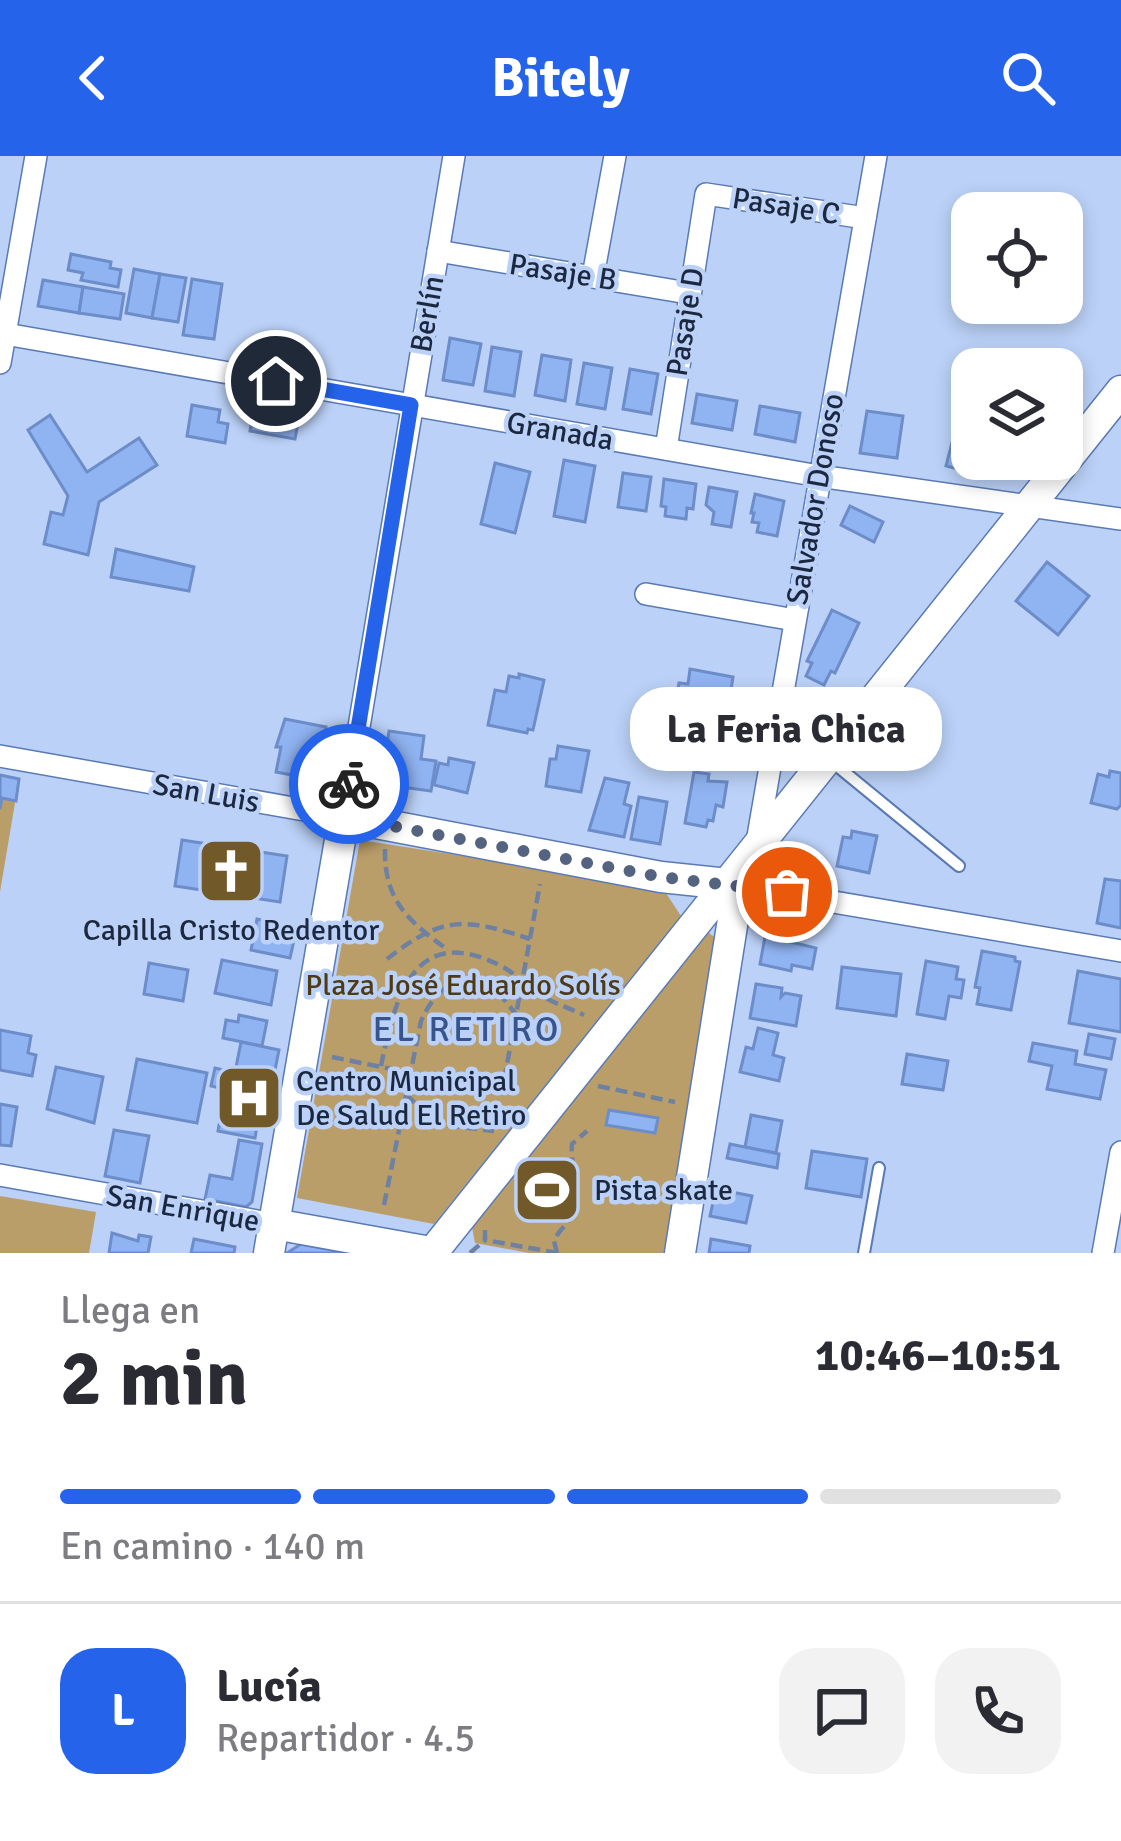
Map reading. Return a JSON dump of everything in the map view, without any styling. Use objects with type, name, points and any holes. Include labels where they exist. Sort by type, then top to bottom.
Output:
[{"type":"street","points":[[0,363],[36,156]]},
{"type":"street","name":"Berlín","points":[[271,1239],[454,156]]},
{"type":"street","points":[[593,277],[615,156]]},
{"type":"street","name":"Salvador Donoso","points":[[757,843],[876,156]]},
{"type":"street","name":"Pasaje C","points":[[706,194],[866,218]]},
{"type":"street","name":"Pasaje D","points":[[666,449],[706,194]]},
{"type":"street","name":"Pasaje B","points":[[438,251],[688,293]]},
{"type":"street","name":"Granada","points":[[3,333],[819,476],[1121,519]]},
{"type":"street","points":[[433,1253],[1121,391]]},
{"type":"street","points":[[646,594],[794,620]]},
{"type":"street","name":"San Luis","points":[[0,756],[661,877],[728,884],[1121,951]]},
{"type":"street","points":[[680,1253],[734,913],[728,884]]},
{"type":"street","points":[[1102,1253],[1121,1152]]},
{"type":"street","name":"San Enrique","points":[[0,1175],[271,1239],[433,1253]]},
{"type":"lane","points":[[828,759],[959,866]]},
{"type":"lane","points":[[864,1253],[878,1168]]},
{"type":"path","points":[[386,825],[386,884],[423,932],[450,951]]},
{"type":"path","points":[[332,1057],[486,1088],[502,1086],[542,878]]},
{"type":"path","points":[[387,959],[423,932],[484,923],[530,938]]},
{"type":"path","points":[[381,1067],[393,1005],[412,972],[450,951],[464,951],[503,967],[551,1001],[584,1015]]},
{"type":"path","points":[[384,1205],[429,1001],[448,984],[472,979],[489,986],[516,1014]]},
{"type":"path","points":[[592,1087],[694,1107],[704,1104]]},
{"type":"path","points":[[406,1094],[436,1124],[494,1131]]},
{"type":"path","points":[[485,1240],[558,1253],[554,1241],[570,1219],[576,1192],[572,1144],[587,1131]]},
{"type":"path","points":[[470,1253],[485,1240],[485,1225]]},
{"type":"green space","points":[[0,775],[19,779],[0,892]]},
{"type":"green space","name":"Plaza José Eduardo Solís","points":[[360,840],[662,887],[681,916],[434,1224],[297,1198]]},
{"type":"green space","name":"Plaza José Eduardo Solís","points":[[708,932],[725,946],[671,1253],[529,1253],[475,1243],[472,1227]]},
{"type":"green space","points":[[0,1196],[96,1212],[89,1253],[0,1253]]},
{"type":"building","points":[[71,254],[111,262],[110,268],[121,270],[118,287],[81,280],[83,273],[68,270]]},
{"type":"building","points":[[134,269],[160,274],[152,318],[126,313]]},
{"type":"building","points":[[160,274],[186,278],[178,322],[152,318]]},
{"type":"building","points":[[192,279],[222,284],[214,339],[183,335]]},
{"type":"building","points":[[43,280],[83,287],[79,313],[38,306]]},
{"type":"building","points":[[83,287],[124,294],[120,319],[79,313]]},
{"type":"building","points":[[450,338],[481,344],[473,385],[443,380]]},
{"type":"building","points":[[492,347],[521,352],[514,396],[485,391]]},
{"type":"building","points":[[542,355],[571,360],[565,401],[535,395]]},
{"type":"building","points":[[584,363],[612,368],[605,409],[577,404]]},
{"type":"building","points":[[630,369],[658,374],[651,414],[623,409]]},
{"type":"building","points":[[697,394],[737,401],[732,430],[692,423]]},
{"type":"building","points":[[192,405],[220,410],[218,422],[228,424],[225,443],[187,436]]},
{"type":"building","points":[[255,405],[300,413],[295,439],[250,431]]},
{"type":"building","points":[[760,406],[800,413],[795,442],[755,434]]},
{"type":"building","points":[[867,411],[903,416],[897,458],[860,453]]},
{"type":"building","points":[[50,415],[87,472],[139,438],[157,465],[99,502],[88,555],[44,544],[51,512],[63,515],[68,496],[28,430]]},
{"type":"building","points":[[564,460],[595,466],[585,522],[554,516]]},
{"type":"building","points":[[495,463],[530,472],[515,533],[481,524]]},
{"type":"building","points":[[623,473],[651,477],[646,511],[618,507]]},
{"type":"building","points":[[664,479],[696,484],[693,509],[687,508],[686,519],[665,516],[666,507],[661,506]]},
{"type":"building","points":[[709,487],[737,492],[731,527],[712,524],[714,512],[706,505]]},
{"type":"building","points":[[755,494],[784,501],[777,536],[757,532],[759,523],[752,522],[751,513]]},
{"type":"building","points":[[850,506],[883,522],[874,542],[841,525]]},
{"type":"building","points":[[116,549],[194,567],[189,591],[111,577]]},
{"type":"building","points":[[1047,562],[1089,596],[1058,635],[1016,601]]},
{"type":"building","points":[[832,610],[859,623],[835,673],[831,671],[824,685],[806,676],[812,663],[807,661]]},
{"type":"building","points":[[690,669],[733,677],[727,716],[675,707],[679,683],[688,684]]},
{"type":"building","points":[[519,674],[544,680],[533,730],[527,733],[488,725],[495,690],[506,692],[509,676],[519,678]]},
{"type":"building","points":[[285,719],[326,727],[317,773],[276,772],[281,747],[276,747]]},
{"type":"building","points":[[389,731],[424,736],[421,759],[436,761],[431,791],[387,785],[388,777],[382,777]]},
{"type":"building","points":[[558,746],[589,751],[581,792],[546,786],[550,759],[556,759]]},
{"type":"building","points":[[449,758],[474,763],[467,793],[434,785],[439,763],[448,765]]},
{"type":"building","points":[[1110,771],[1121,773],[1117,809],[1091,803],[1098,774],[1109,777]]},
{"type":"building","points":[[694,772],[709,774],[708,781],[727,782],[723,807],[716,805],[713,821],[708,820],[706,827],[685,823]]},
{"type":"building","points":[[0,775],[19,779],[16,801],[2,798],[0,809]]},
{"type":"building","points":[[605,778],[629,783],[624,804],[631,806],[624,837],[589,830]]},
{"type":"building","points":[[639,797],[667,802],[660,844],[631,839]]},
{"type":"building","points":[[852,831],[877,836],[869,873],[837,866],[843,837],[851,838]]},
{"type":"building","name":"Capilla Cristo Redentor","points":[[182,840],[287,856],[280,902],[175,886]]},
{"type":"building","points":[[1105,879],[1121,881],[1121,928],[1097,923]]},
{"type":"building","points":[[257,919],[297,927],[290,958],[251,950]]},
{"type":"building","points":[[767,926],[793,931],[791,942],[816,948],[812,969],[792,965],[791,971],[760,964]]},
{"type":"building","points":[[982,951],[1020,962],[1011,1010],[977,1004]]},
{"type":"building","points":[[222,960],[277,971],[271,1005],[215,993]]},
{"type":"building","points":[[926,961],[958,967],[956,979],[964,980],[961,998],[949,996],[945,1019],[917,1014]]},
{"type":"building","points":[[149,963],[188,970],[183,1001],[144,994]]},
{"type":"building","points":[[842,967],[901,974],[896,1016],[837,1008]]},
{"type":"building","points":[[1078,971],[1121,979],[1121,1032],[1069,1023]]},
{"type":"building","points":[[756,984],[782,988],[781,997],[785,993],[801,996],[796,1026],[750,1018]]},
{"type":"building","points":[[239,1015],[267,1021],[262,1046],[223,1038],[226,1020],[238,1022]]},
{"type":"building","points":[[758,1028],[778,1033],[773,1055],[784,1058],[779,1081],[740,1072],[746,1047],[753,1049]]},
{"type":"building","points":[[0,1030],[31,1036],[28,1053],[36,1055],[32,1076],[0,1070]]},
{"type":"building","points":[[1089,1034],[1115,1039],[1111,1059],[1085,1054]]},
{"type":"building","points":[[241,1042],[279,1050],[274,1075],[236,1067]]},
{"type":"building","points":[[1033,1043],[1077,1051],[1075,1064],[1106,1070],[1100,1099],[1047,1089],[1052,1066],[1029,1061]]},
{"type":"building","points":[[907,1054],[948,1061],[943,1090],[902,1084]]},
{"type":"building","points":[[137,1059],[207,1073],[197,1123],[127,1110]]},
{"type":"building","points":[[56,1067],[103,1077],[94,1123],[47,1109]]},
{"type":"building","points":[[238,1067],[267,1074],[260,1107],[230,1101],[232,1091],[211,1086],[215,1068],[237,1073]]},
{"type":"building","points":[[0,1104],[17,1107],[11,1146],[0,1145]]},
{"type":"building","points":[[222,1108],[259,1114],[255,1138],[218,1131]]},
{"type":"building","points":[[609,1110],[658,1118],[655,1133],[606,1125]]},
{"type":"building","points":[[751,1115],[782,1121],[776,1153],[745,1147]]},
{"type":"building","points":[[114,1130],[149,1136],[140,1183],[105,1176]]},
{"type":"building","points":[[239,1140],[262,1144],[252,1202],[246,1207],[205,1199],[210,1175],[232,1179]]},
{"type":"building","points":[[730,1144],[779,1154],[777,1168],[727,1158]]},
{"type":"building","points":[[812,1151],[867,1159],[861,1197],[806,1188]]},
{"type":"building","points":[[716,1189],[752,1196],[746,1223],[710,1216]]},
{"type":"building","points":[[112,1233],[138,1241],[139,1235],[151,1237],[148,1253],[109,1253]]},
{"type":"building","points":[[194,1239],[235,1247],[234,1253],[191,1253]]},
{"type":"building","points":[[711,1239],[750,1246],[749,1253],[709,1253]]},
{"type":"building","points":[[301,1244],[348,1253],[287,1253]]},
{"type":"way so far","points":[[349,784],[344,817],[661,877],[787,892]]},
{"type":"place","name":"Capilla Cristo Redentor","points":[[231,871]]},
{"type":"place","name":"La Feria Chica","points":[[787,892]]},
{"type":"place","name":"Centro Municipal De Salud El Retiro","points":[[249,1098]]},
{"type":"place","name":"Pista skate","points":[[547,1190]]},
{"type":"district","name":"EL RETIRO","points":[[467,1028]]},
{"type":"route","points":[[276,381],[411,405],[349,784]]}]
